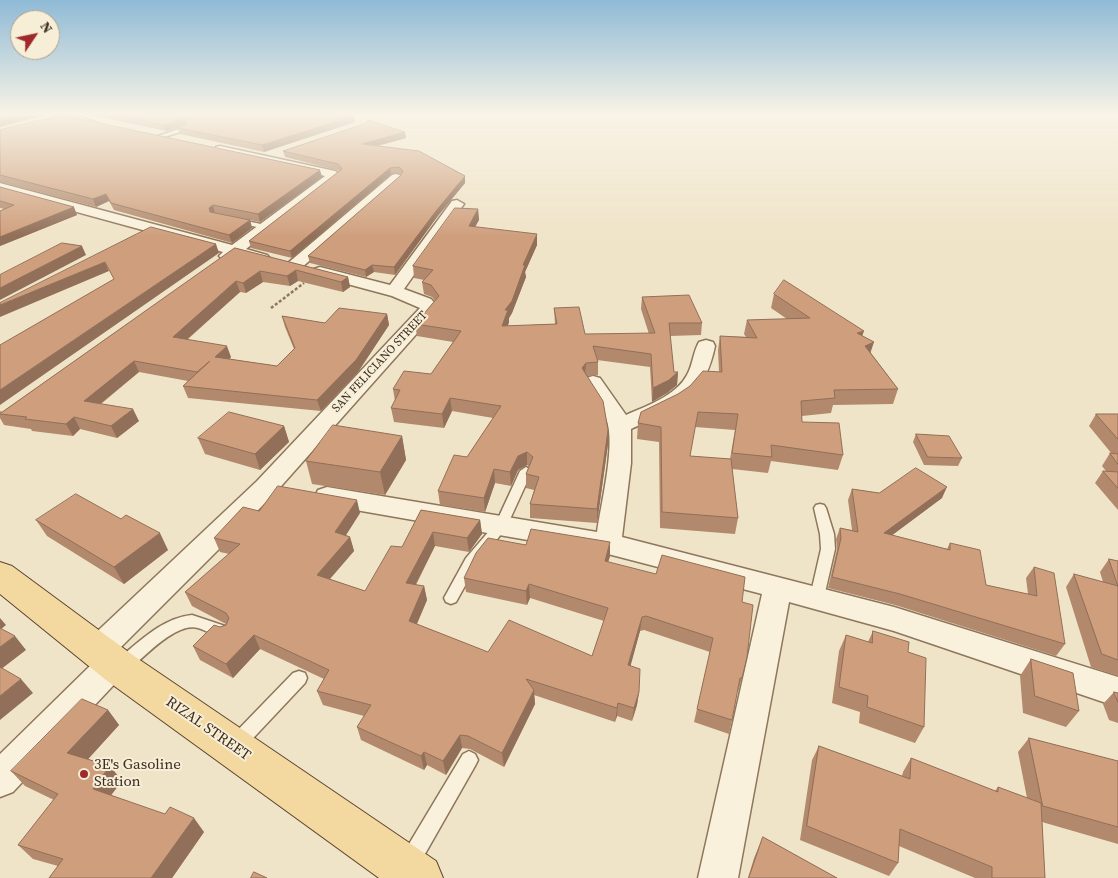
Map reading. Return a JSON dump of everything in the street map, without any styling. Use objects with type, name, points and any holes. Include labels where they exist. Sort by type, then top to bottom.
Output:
[{"type":"main road","name":"RIZAL STREET","points":[[0,575],[111,660],[412,873]]},
{"type":"street","points":[[210,268],[335,175],[250,155]]},
{"type":"street","points":[[264,158],[273,155]]},
{"type":"street","points":[[294,266],[396,178]]},
{"type":"street","name":"SAN FELICIANO STREET","points":[[0,187],[234,251],[394,291],[425,302],[430,308],[266,486],[111,660],[0,779]]},
{"type":"street","points":[[394,291],[457,204]]},
{"type":"street","points":[[129,241],[152,229]]},
{"type":"street","points":[[620,426],[683,393],[694,382],[706,346]]},
{"type":"street","points":[[593,382],[607,400],[620,426],[619,459],[608,544]]},
{"type":"street","points":[[266,486],[608,544],[817,597],[902,622],[1118,692]]},
{"type":"street","points":[[718,878],[778,587]]},
{"type":"lane","points":[[223,219],[266,227]]},
{"type":"lane","points":[[451,598],[471,562],[501,525],[526,471]]},
{"type":"lane","points":[[817,597],[828,549],[827,534],[820,508]]},
{"type":"lane","points":[[111,660],[180,623],[191,621],[227,633]]},
{"type":"lane","points":[[233,747],[299,678]]},
{"type":"lane","points":[[412,873],[470,760]]},
{"type":"path","points":[[271,308],[319,272]]},
{"type":"building","points":[[0,155],[250,155],[320,170],[258,214],[213,205],[209,208],[210,212],[250,220],[229,235],[111,203],[106,194],[93,199],[0,175]]},
{"type":"building","points":[[300,155],[426,155],[465,176],[394,267],[372,265],[365,270],[308,256],[400,176],[403,171],[399,167],[390,168],[290,251],[249,241],[342,169],[338,164]]},
{"type":"building","points":[[0,187],[74,207],[0,237],[0,211],[14,205],[0,201]]},
{"type":"building","points":[[455,208],[478,209],[469,226],[537,234],[523,265],[525,265],[512,301],[505,310],[508,310],[502,326],[557,324],[554,308],[579,307],[585,334],[655,333],[642,297],[689,295],[702,323],[669,323],[674,372],[678,372],[669,380],[653,388],[651,354],[593,346],[598,362],[586,363],[582,368],[603,401],[608,430],[597,509],[530,504],[539,477],[526,474],[533,457],[527,452],[518,456],[510,472],[494,469],[484,498],[438,491],[454,455],[467,457],[501,406],[450,398],[442,414],[391,408],[400,390],[393,389],[404,371],[431,374],[461,331],[415,324],[439,296],[431,285],[422,282],[433,270],[413,266]]},
{"type":"building","points":[[151,227],[216,244],[0,390],[0,345],[114,279],[105,262],[0,305],[0,303]]},
{"type":"building","points":[[62,243],[82,246],[0,288],[0,275]]},
{"type":"building","points":[[235,248],[348,277],[341,282],[296,270],[287,276],[260,271],[243,283],[236,281],[173,337],[227,346],[215,357],[277,366],[295,348],[282,316],[325,323],[339,308],[387,314],[356,360],[317,400],[183,386],[210,361],[197,372],[134,361],[84,401],[133,409],[111,426],[74,417],[66,424],[0,414],[0,412]]},
{"type":"building","points":[[784,280],[864,331],[857,333],[874,342],[865,346],[898,389],[834,390],[835,398],[801,401],[802,422],[839,423],[843,455],[771,445],[772,457],[732,453],[738,414],[698,412],[690,456],[731,459],[738,518],[662,512],[661,427],[638,423],[641,412],[678,394],[690,386],[703,371],[722,372],[720,336],[757,338],[747,320],[810,318],[774,294]]},
{"type":"building","points":[[229,412],[284,426],[255,454],[198,438]]},
{"type":"building","points":[[1096,414],[1118,414],[1118,439]]},
{"type":"building","points":[[333,425],[402,436],[380,472],[306,461]]},
{"type":"building","points":[[916,434],[949,436],[962,458],[928,457]]},
{"type":"building","points":[[1110,453],[1118,454],[1118,464]]},
{"type":"building","points":[[916,468],[947,487],[884,533],[950,550],[950,543],[980,550],[986,585],[1037,596],[1034,567],[1054,573],[1065,644],[900,594],[832,577],[841,538],[840,528],[858,532],[852,489],[879,493]]},
{"type":"building","points":[[1103,471],[1118,472],[1118,488]]},
{"type":"building","points":[[278,486],[357,500],[335,532],[350,537],[317,575],[365,591],[391,546],[402,547],[421,510],[480,520],[467,538],[433,532],[406,583],[424,586],[409,621],[488,652],[509,620],[592,656],[608,608],[529,584],[526,591],[464,578],[476,553],[488,538],[526,545],[531,529],[610,542],[605,561],[656,574],[662,555],[745,577],[742,602],[753,605],[747,657],[742,678],[740,678],[732,720],[697,709],[713,638],[646,616],[642,617],[628,665],[640,669],[639,692],[634,708],[618,703],[617,708],[526,679],[534,690],[502,753],[468,736],[460,735],[443,761],[424,752],[421,756],[357,727],[371,705],[317,691],[329,670],[254,635],[226,664],[193,646],[214,625],[220,627],[226,625],[229,618],[226,613],[185,592],[240,544],[214,538],[243,507],[259,511]]},
{"type":"building","points":[[76,494],[121,519],[126,515],[160,533],[114,567],[36,520]]},
{"type":"building","points":[[1109,559],[1118,561],[1118,586]]},
{"type":"building","points":[[1074,574],[1118,586],[1118,660],[1102,654]]},
{"type":"building","points":[[0,628],[15,636],[0,647]]},
{"type":"building","points":[[873,631],[909,642],[908,652],[926,658],[924,727],[867,707],[868,696],[839,687],[846,635],[872,643]]},
{"type":"building","points":[[1031,659],[1073,673],[1079,711],[1035,696]]},
{"type":"building","points":[[0,667],[21,679],[0,696]]},
{"type":"building","points":[[1114,692],[1118,693],[1118,702]]},
{"type":"building","points":[[82,699],[108,710],[67,753],[110,766],[93,789],[165,814],[170,807],[194,818],[151,878],[49,878],[63,859],[18,845],[58,794],[11,771]]},
{"type":"building","points":[[1029,738],[1118,761],[1118,827],[1043,806]]},
{"type":"building","points":[[819,746],[910,779],[911,758],[998,792],[998,787],[1041,803],[1045,878],[992,878],[992,867],[900,829],[898,863],[807,826]]},
{"type":"building","points":[[763,837],[837,878],[749,878]]},
{"type":"building","points":[[254,872],[267,878],[251,878]]},
{"type":"place","name":"3E's Gasoline Station","points":[[84,774]]}]
